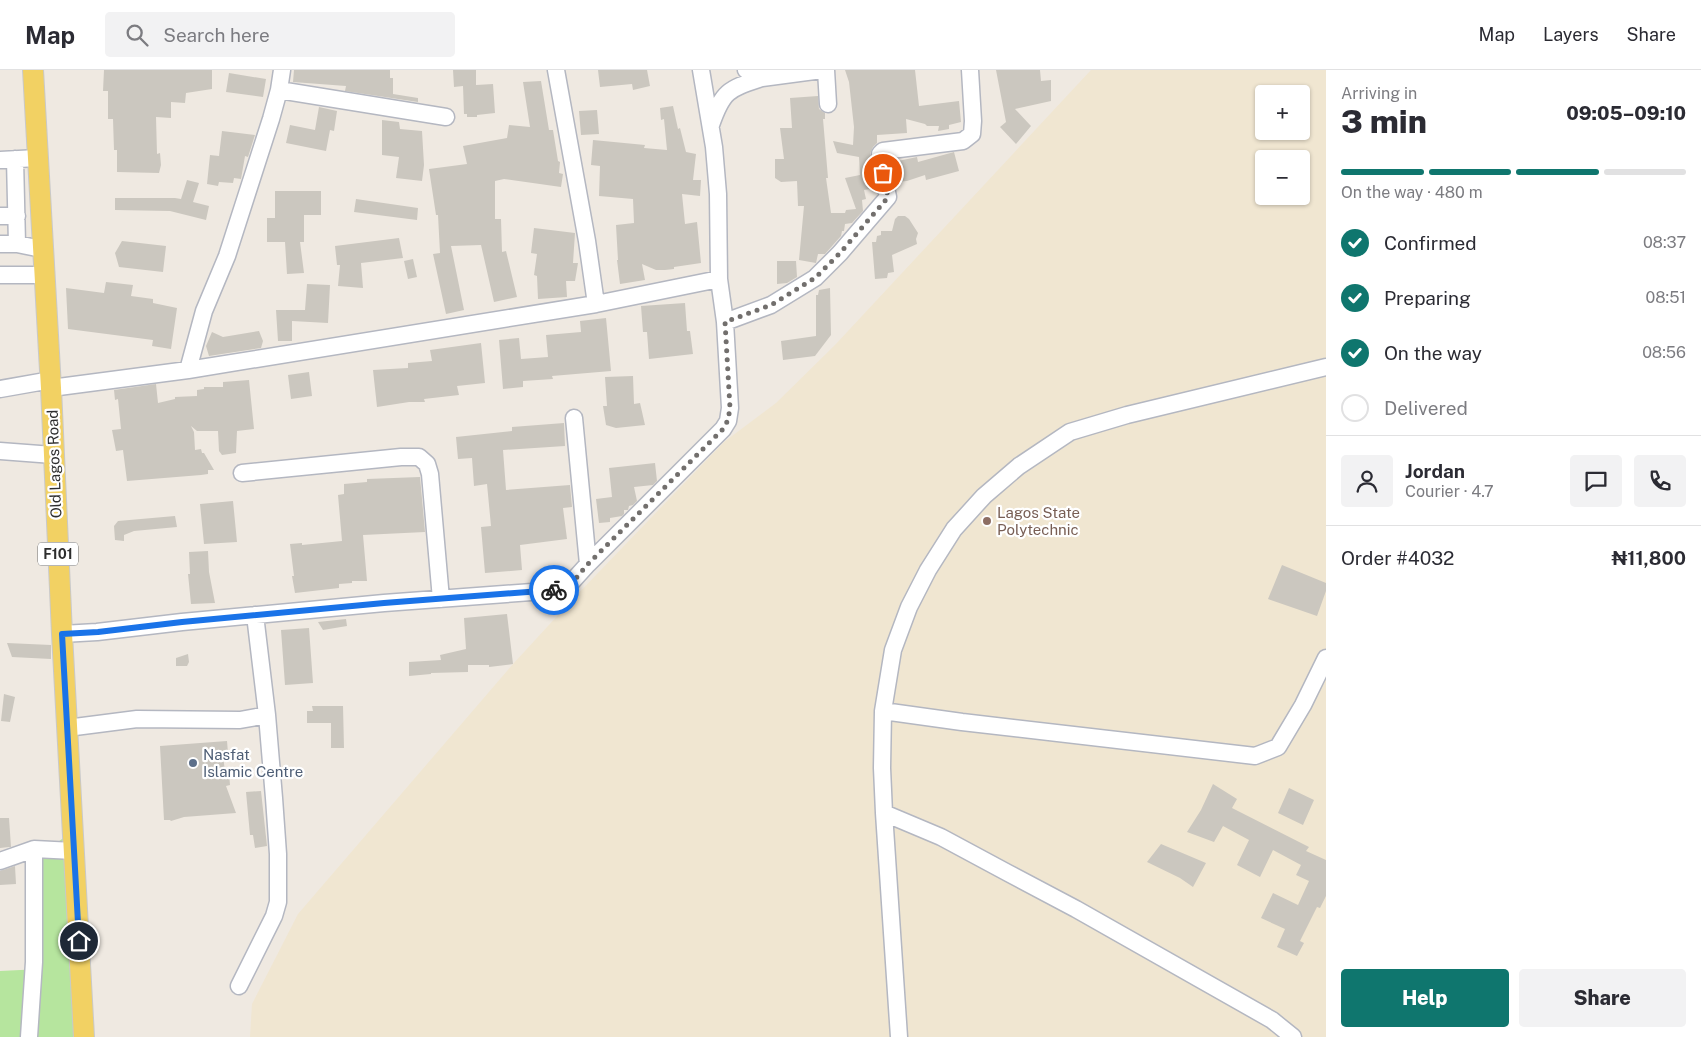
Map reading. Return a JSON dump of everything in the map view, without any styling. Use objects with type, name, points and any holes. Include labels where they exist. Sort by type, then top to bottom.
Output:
[{"type":"main road","name":"Old Lagos Road","points":[[33,70],[84,1037]]},
{"type":"street","points":[[188,370],[198,330],[227,256],[279,90],[282,70]]},
{"type":"street","points":[[556,70],[587,241],[596,304]]},
{"type":"street","points":[[62,634],[384,603],[559,590],[569,585],[723,429],[728,420],[730,408],[725,322],[720,279],[718,194],[711,124],[701,70]]},
{"type":"street","points":[[746,70],[762,78]]},
{"type":"street","points":[[711,124],[718,105],[728,92],[762,78],[822,70]]},
{"type":"street","points":[[826,70],[828,104]]},
{"type":"street","points":[[725,322],[771,305],[786,296],[815,278],[840,253],[888,197],[880,159],[880,154],[883,151],[963,141],[972,134],[970,70]]},
{"type":"street","points":[[279,90],[446,117]]},
{"type":"street","points":[[17,244],[17,216],[7,160],[37,158]]},
{"type":"street","points":[[0,216],[17,216]]},
{"type":"street","points":[[0,244],[17,244],[42,249]]},
{"type":"street","points":[[0,275],[44,275]]},
{"type":"street","points":[[0,389],[188,370],[596,304],[720,279]]},
{"type":"street","points":[[899,1037],[884,813],[882,768],[883,711],[893,650],[909,607],[928,570],[954,529],[984,496],[1019,466],[1070,432],[1127,415],[1326,367]]},
{"type":"street","points":[[574,418],[588,564]]},
{"type":"street","points":[[0,451],[53,455]]},
{"type":"street","points":[[242,473],[401,457],[419,457],[427,464],[430,474],[442,599]]},
{"type":"street","points":[[239,986],[277,910],[278,854],[267,715],[255,615]]},
{"type":"street","points":[[883,711],[1255,756],[1278,747],[1303,705],[1326,658]]},
{"type":"street","points":[[67,728],[137,719],[240,720],[267,715]]},
{"type":"street","points":[[884,813],[940,837],[1076,909],[1272,1020],[1293,1037]]},
{"type":"street","points":[[0,861],[34,849],[74,851]]},
{"type":"street","points":[[29,1037],[34,962],[34,849]]},
{"type":"shaded area","name":"Lagos State Polytechnic","points":[[1091,70],[1326,70],[1326,1037],[250,1037],[252,1004],[298,914],[513,664],[571,601],[724,442],[776,403],[835,345]]},
{"type":"green space","points":[[66,836],[76,1037],[0,1037],[0,971],[41,969],[42,854]]},
{"type":"building","points":[[104,70],[212,70],[212,89],[186,93],[185,103],[171,102],[171,118],[156,117],[157,154],[160,153],[161,165],[159,173],[117,172],[117,150],[114,150],[113,119],[108,119],[108,91],[103,91]]},
{"type":"building","points":[[294,70],[390,70],[390,78],[393,78],[393,94],[418,98],[418,102],[345,91],[346,86],[293,82]]},
{"type":"building","points":[[453,70],[476,70],[476,85],[493,84],[495,113],[477,115],[477,117],[467,117],[467,114],[464,114],[463,86],[454,87]]},
{"type":"building","points":[[598,70],[647,70],[650,86],[633,90],[632,84],[600,87]]},
{"type":"building","points":[[845,70],[915,70],[919,106],[959,101],[961,122],[949,125],[949,129],[938,131],[939,126],[927,126],[906,119],[907,133],[877,135],[877,143],[870,154],[876,188],[864,190],[866,199],[862,200],[863,211],[852,223],[845,224],[841,236],[825,254],[818,254],[816,263],[799,260],[804,206],[798,206],[797,181],[781,182],[775,178],[775,159],[784,159],[780,128],[792,128],[790,98],[818,96],[819,109],[825,113],[825,119],[823,119],[828,178],[826,178],[831,213],[845,213],[846,210],[856,209],[845,178],[860,175],[859,157],[837,153],[833,141],[853,145],[854,127],[849,82]]},
{"type":"building","points":[[996,70],[1040,70],[1041,81],[1051,80],[1051,101],[1015,109],[1031,126],[1016,144],[1000,127],[1006,122]]},
{"type":"building","points":[[229,73],[266,79],[263,97],[226,92]]},
{"type":"building","points":[[541,81],[549,130],[553,130],[558,161],[560,162],[559,173],[563,174],[561,187],[504,179],[495,181],[495,219],[501,219],[502,252],[506,251],[517,297],[494,302],[481,245],[451,246],[464,310],[446,314],[433,254],[440,253],[438,215],[436,215],[429,169],[467,164],[463,146],[507,138],[509,125],[530,127],[523,82]]},
{"type":"building","points":[[673,106],[686,152],[696,154],[693,180],[701,180],[700,196],[682,194],[685,224],[697,222],[701,263],[665,270],[656,270],[642,264],[645,280],[620,284],[616,225],[634,223],[633,199],[599,196],[600,166],[591,165],[593,140],[645,145],[644,148],[667,150],[664,119],[661,120],[660,108]]},
{"type":"building","points":[[319,107],[337,111],[334,131],[330,130],[326,151],[286,143],[290,125],[315,130]]},
{"type":"building","points":[[597,110],[599,134],[581,135],[579,111]]},
{"type":"building","points":[[382,120],[399,122],[400,129],[422,131],[424,165],[422,181],[396,178],[399,157],[382,155]]},
{"type":"building","points":[[222,131],[255,135],[248,157],[245,156],[241,179],[234,178],[233,183],[219,182],[218,186],[207,184],[210,155],[219,156]]},
{"type":"building","points":[[954,152],[959,171],[926,180],[925,175],[907,181],[895,182],[892,167],[898,161],[917,157],[918,162]]},
{"type":"building","points":[[187,180],[199,183],[193,202],[209,206],[206,220],[170,211],[115,210],[115,198],[181,199]]},
{"type":"building","points":[[275,191],[321,191],[321,215],[304,215],[304,242],[300,242],[304,273],[287,274],[285,242],[267,242],[267,218],[275,218]]},
{"type":"building","points":[[356,199],[418,208],[417,220],[354,212]]},
{"type":"building","points":[[898,216],[905,216],[909,219],[918,233],[917,244],[892,255],[894,272],[888,273],[887,278],[875,279],[872,242],[876,242],[877,236],[881,235],[881,231],[892,231],[895,219]]},
{"type":"building","points":[[534,228],[575,233],[573,263],[578,263],[575,281],[566,281],[567,297],[538,299],[537,276],[534,275],[537,254],[531,253]]},
{"type":"building","points":[[399,238],[403,258],[361,263],[363,288],[338,286],[340,265],[337,265],[335,246]]},
{"type":"building","points":[[122,241],[166,246],[163,272],[119,267],[115,253]]},
{"type":"building","points":[[413,259],[417,277],[408,279],[404,261]]},
{"type":"building","points":[[777,261],[796,261],[797,277],[787,283],[777,284]]},
{"type":"building","points":[[106,282],[133,285],[131,296],[153,299],[153,303],[177,308],[171,349],[152,346],[153,340],[68,329],[66,288],[104,293]]},
{"type":"building","points":[[307,284],[330,285],[328,323],[292,321],[292,341],[278,341],[276,310],[305,310]]},
{"type":"building","points":[[830,288],[831,335],[815,356],[783,360],[781,341],[816,336],[816,295],[818,295],[819,290]]},
{"type":"building","points":[[685,303],[687,331],[690,331],[693,354],[649,359],[647,332],[643,332],[641,306]]},
{"type":"building","points":[[606,318],[611,371],[552,376],[553,379],[523,381],[523,387],[503,389],[499,340],[519,338],[521,359],[548,357],[546,335],[581,332],[580,321]]},
{"type":"building","points":[[259,331],[263,341],[261,348],[209,356],[206,346],[212,332],[223,337]]},
{"type":"building","points":[[481,343],[485,383],[457,386],[459,395],[424,399],[425,402],[409,402],[377,407],[373,370],[408,368],[408,363],[432,361],[430,350]]},
{"type":"building","points":[[309,372],[312,396],[291,399],[288,375]]},
{"type":"building","points":[[633,376],[634,404],[640,403],[645,425],[616,428],[606,425],[603,406],[607,406],[605,377]]},
{"type":"building","points":[[249,380],[254,429],[237,431],[236,453],[222,455],[219,451],[218,431],[197,431],[191,426],[194,432],[195,450],[201,449],[214,470],[208,470],[208,474],[201,475],[127,481],[123,450],[116,451],[112,430],[121,429],[118,399],[115,400],[114,390],[156,384],[158,403],[175,399],[175,397],[197,396],[197,390],[204,389],[204,387],[223,387],[223,382]]},
{"type":"building","points":[[564,423],[565,446],[503,450],[506,490],[570,485],[572,507],[563,508],[567,539],[520,545],[522,570],[485,573],[481,527],[491,526],[487,484],[474,486],[472,458],[458,459],[456,437],[512,431],[512,427]]},
{"type":"building","points":[[655,463],[657,481],[653,485],[634,487],[637,501],[629,506],[628,510],[624,510],[622,516],[610,518],[610,522],[599,523],[596,499],[612,497],[609,468]]},
{"type":"building","points":[[420,477],[425,532],[363,535],[367,581],[352,581],[352,583],[339,584],[339,588],[295,593],[290,544],[302,543],[302,545],[342,541],[338,495],[344,494],[344,484],[367,482],[367,479]]},
{"type":"building","points":[[233,501],[237,542],[204,544],[200,504]]},
{"type":"building","points":[[175,516],[177,527],[134,531],[124,535],[124,541],[115,540],[114,526],[118,521]]},
{"type":"building","points":[[208,551],[209,572],[215,603],[191,604],[188,574],[190,574],[189,552]]},
{"type":"building","points":[[1282,565],[1326,583],[1326,591],[1317,616],[1268,599]]},
{"type":"building","points":[[507,614],[513,664],[489,667],[489,665],[468,665],[468,672],[431,673],[409,676],[409,662],[441,660],[440,655],[466,649],[464,618]]},
{"type":"building","points":[[346,619],[347,626],[323,630],[318,622]]},
{"type":"building","points":[[309,628],[313,683],[285,685],[281,630]]},
{"type":"building","points":[[7,643],[51,645],[51,659],[12,657]]},
{"type":"building","points":[[188,654],[189,662],[187,666],[176,666],[176,658]]},
{"type":"building","points":[[4,694],[15,697],[10,722],[1,721]]},
{"type":"building","points":[[312,706],[343,706],[344,748],[331,748],[331,723],[307,723],[307,711],[313,711]]},
{"type":"building","points":[[227,741],[228,753],[223,754],[225,773],[229,773],[230,785],[226,786],[236,813],[184,817],[171,821],[164,820],[160,746]]},
{"type":"building","points":[[1213,784],[1237,799],[1232,808],[1309,847],[1306,851],[1326,860],[1326,896],[1320,908],[1317,907],[1300,941],[1304,943],[1297,956],[1277,947],[1285,929],[1261,918],[1273,893],[1298,905],[1309,881],[1296,875],[1301,865],[1273,850],[1260,877],[1237,865],[1249,840],[1223,826],[1214,842],[1187,832],[1201,810]]},
{"type":"building","points":[[1289,788],[1314,800],[1303,825],[1278,813]]},
{"type":"building","points":[[261,791],[267,846],[255,848],[253,835],[250,835],[246,792]]},
{"type":"building","points":[[0,818],[9,818],[11,847],[0,848]]},
{"type":"building","points":[[1161,844],[1206,863],[1193,887],[1180,878],[1147,862]]},
{"type":"building","points":[[15,866],[16,884],[0,885],[0,871]]},
{"type":"way so far","points":[[554,590],[559,590],[569,585],[723,429],[728,420],[730,408],[725,322],[771,305],[815,278],[840,253],[888,197],[883,173]]},
{"type":"place","name":"Lagos State Polytechnic","points":[[987,521]]},
{"type":"place","name":"Nasfat Islamic Centre","points":[[193,763]]},
{"type":"route","points":[[79,941],[62,634],[384,603],[554,590]]}]
